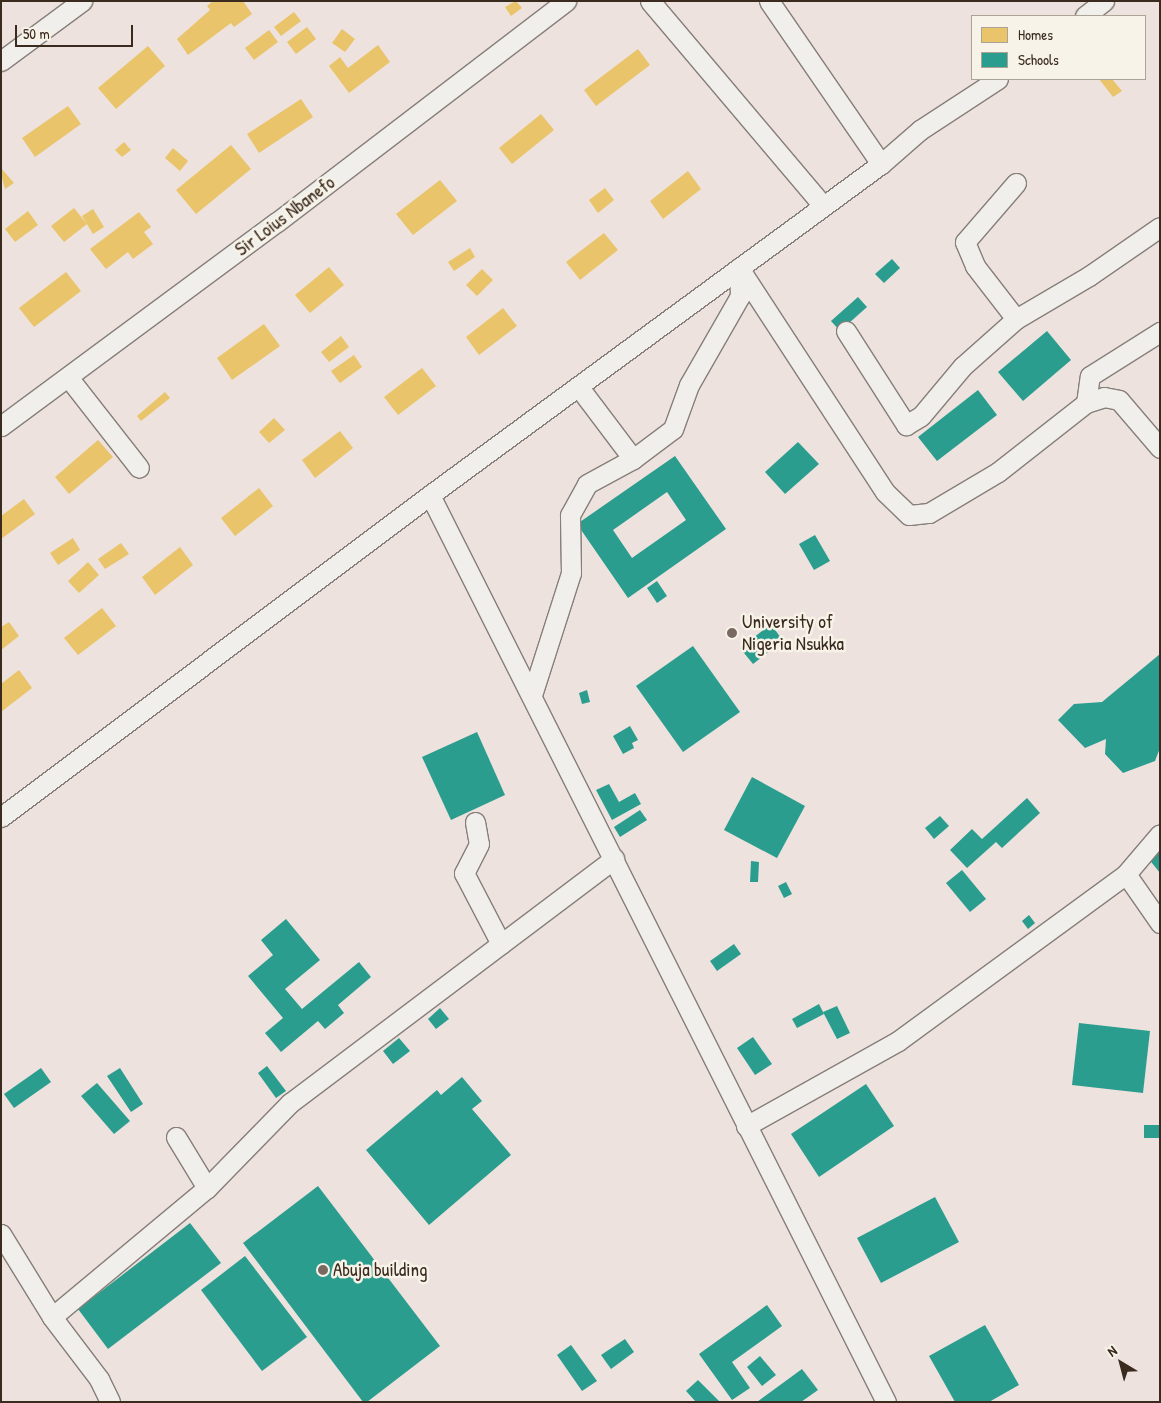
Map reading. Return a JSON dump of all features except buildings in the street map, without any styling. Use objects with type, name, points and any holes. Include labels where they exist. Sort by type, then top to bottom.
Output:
[{"type":"street","points":[[1,61],[82,1]]},
{"type":"street","name":"Sir Loius Nbanefo","points":[[1,426],[566,1]]},
{"type":"street","points":[[650,1],[824,206]]},
{"type":"street","points":[[769,1],[828,91],[881,164]]},
{"type":"street","points":[[1087,15],[1104,1]]},
{"type":"street","points":[[1,817],[430,495],[881,164],[920,130],[996,80]]},
{"type":"street","points":[[1016,183],[965,242],[975,266],[1016,319]]},
{"type":"street","points":[[846,332],[906,425],[921,416],[963,366],[1016,319],[1089,276],[1160,227]]},
{"type":"street","points":[[740,268],[889,497],[909,515],[929,513],[998,472],[1086,403],[1104,396],[1118,400],[1160,448]]},
{"type":"street","points":[[532,695],[571,573],[570,515],[587,484],[633,460],[673,429],[689,385],[740,296],[740,268]]},
{"type":"street","points":[[1086,403],[1090,376],[1160,332]]},
{"type":"street","points":[[68,377],[139,468]]},
{"type":"street","points":[[578,386],[633,460]]},
{"type":"street","points":[[430,495],[886,1402]]},
{"type":"street","points":[[475,822],[479,844],[464,873],[501,944]]},
{"type":"street","points":[[746,1126],[898,1041],[1126,874],[1160,834]]},
{"type":"street","points":[[52,1317],[207,1188],[290,1103],[614,859]]},
{"type":"street","points":[[1126,874],[1160,923]]},
{"type":"street","points":[[176,1137],[207,1188]]},
{"type":"street","points":[[1,1234],[52,1317],[99,1379],[110,1402]]},
{"type":"place","name":"University of Nigeria Nsukka","points":[[732,633]]},
{"type":"place","name":"Abuja building","points":[[323,1270]]}]
